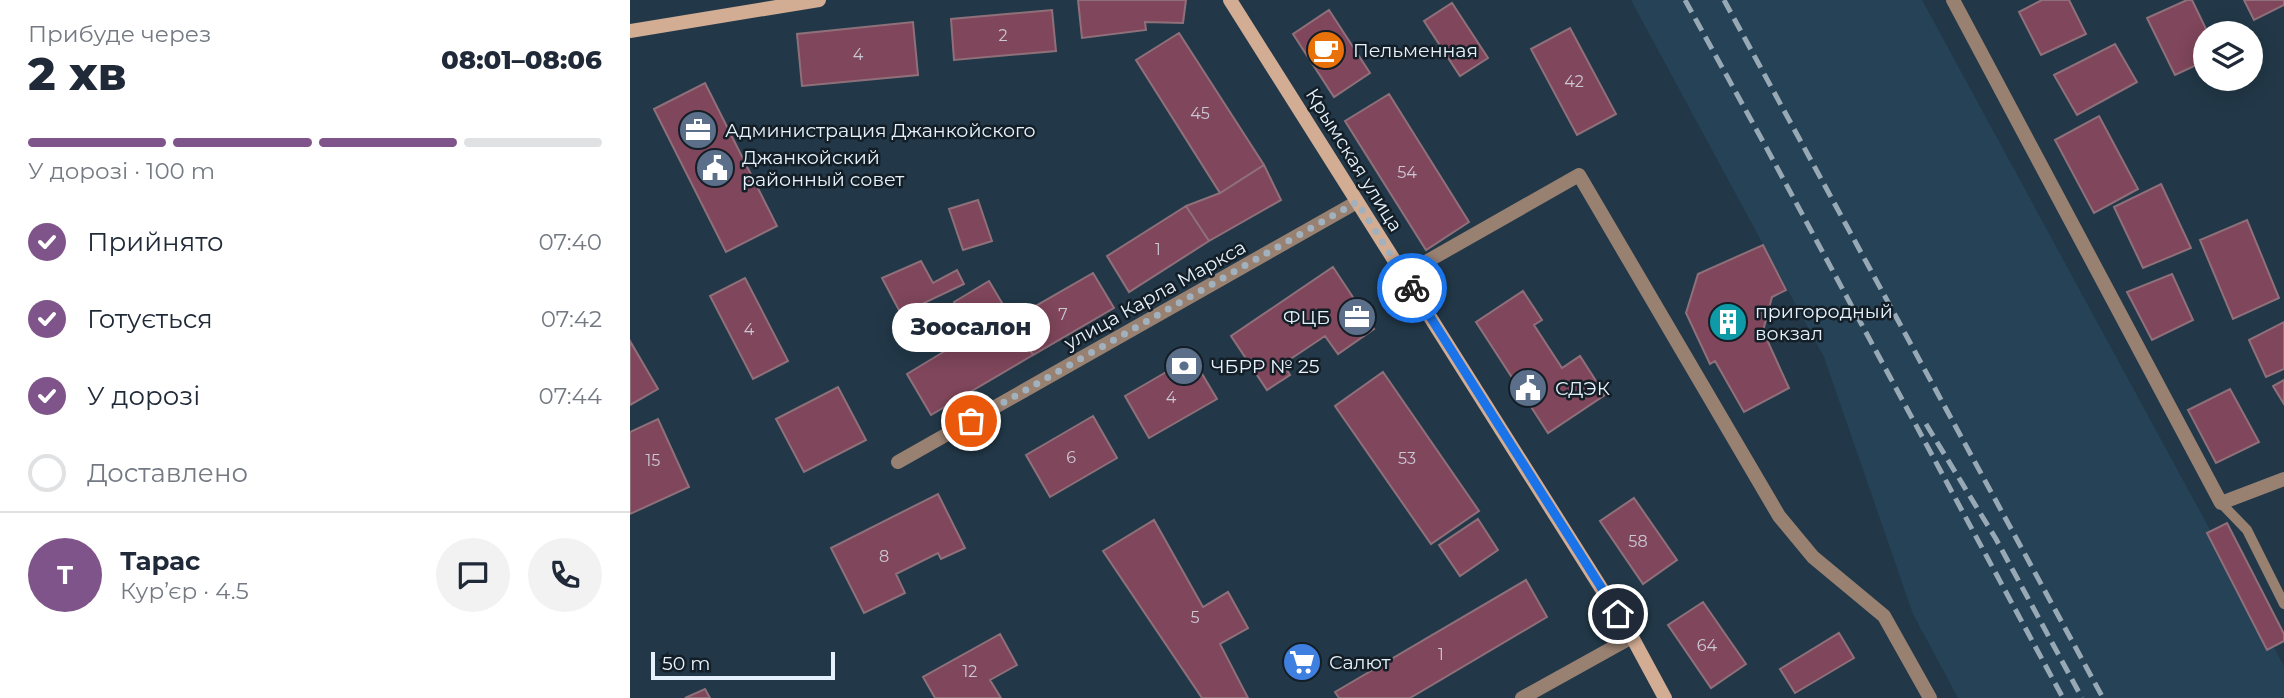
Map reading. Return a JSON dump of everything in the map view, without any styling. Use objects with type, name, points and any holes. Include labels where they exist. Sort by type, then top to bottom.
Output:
[{"type":"main road","points":[[630,32],[819,0]]},
{"type":"main road","name":"Крымская улица","points":[[1230,0],[1632,637],[1665,698]]},
{"type":"street","points":[[1953,0],[2221,503],[2284,479]]},
{"type":"street","points":[[1403,275],[1579,175],[1779,516],[1812,556],[1884,615],[1930,698]]},
{"type":"street","name":"улица Карла Маркса","points":[[898,462],[1357,202]]},
{"type":"street","points":[[1522,698],[1632,637]]},
{"type":"lane","points":[[2221,503],[2247,530],[2284,604]]},
{"type":"shaded area","points":[[1631,0],[1922,0],[2284,666],[2284,698],[1958,698],[1913,614],[1824,357]]},
{"type":"building","points":[[1078,0],[1186,0],[1183,23],[1145,22],[1146,30],[1082,38]]},
{"type":"building","points":[[2042,0],[2069,0],[2086,34],[2041,55],[2019,12]]},
{"type":"building","points":[[2192,0],[2202,21],[2193,21],[2193,67],[2175,75],[2147,18]]},
{"type":"building","points":[[2244,0],[2284,0],[2284,5],[2254,20]]},
{"type":"building","points":[[1452,3],[1488,58],[1460,76],[1424,21]]},
{"type":"building","points":[[1052,10],[1056,51],[954,60],[951,19]]},
{"type":"building","points":[[1329,10],[1370,73],[1334,97],[1293,34]]},
{"type":"building","points":[[913,22],[918,75],[802,86],[797,34]]},
{"type":"building","points":[[1570,28],[1616,114],[1577,135],[1531,49]]},
{"type":"building","points":[[1179,33],[1264,165],[1220,193],[1136,60]]},
{"type":"building","points":[[2115,44],[2137,82],[2077,115],[2054,75]]},
{"type":"building","name":"Джанкойский районный совет","points":[[705,83],[777,226],[726,252],[654,109]]},
{"type":"building","points":[[1389,94],[1469,222],[1426,250],[1345,121]]},
{"type":"building","points":[[2099,116],[2138,189],[2094,213],[2055,140]]},
{"type":"building","points":[[1264,165],[1281,200],[1209,241],[1186,206],[1220,193]]},
{"type":"building","points":[[2161,184],[2191,248],[2143,268],[2114,207]]},
{"type":"building","points":[[978,200],[992,241],[963,250],[949,209]]},
{"type":"building","points":[[1186,206],[1209,241],[1129,292],[1107,256]]},
{"type":"building","points":[[2247,220],[2279,298],[2233,319],[2200,240]]},
{"type":"building","name":"пригородный вокзал","points":[[1763,245],[1786,290],[1772,297],[1763,331],[1789,388],[1744,412],[1715,361],[1710,364],[1686,313],[1698,274]]},
{"type":"building","points":[[921,261],[933,283],[957,270],[964,284],[901,314],[882,278]]},
{"type":"building","points":[[1333,267],[1374,329],[1338,354],[1325,336],[1283,364],[1290,375],[1267,390],[1231,336]]},
{"type":"building","points":[[1093,273],[1114,308],[1033,355],[1013,319]]},
{"type":"building","points":[[2172,274],[2193,320],[2152,340],[2127,292]]},
{"type":"building","points":[[745,278],[788,361],[753,379],[710,296]]},
{"type":"building","points":[[989,281],[1033,355],[931,415],[907,374],[973,334],[954,302]]},
{"type":"building","points":[[1523,291],[1542,320],[1534,325],[1562,368],[1580,356],[1605,395],[1548,433],[1476,322]]},
{"type":"building","points":[[2284,322],[2284,369],[2266,377],[2249,340]]},
{"type":"building","points":[[630,341],[658,389],[630,405]]},
{"type":"building","points":[[1192,357],[1217,399],[1149,438],[1125,396]]},
{"type":"building","points":[[1383,372],[1479,511],[1431,544],[1335,406]]},
{"type":"building","points":[[2284,380],[2284,404],[2273,386]]},
{"type":"building","points":[[838,387],[866,440],[804,472],[776,419]]},
{"type":"building","points":[[2230,389],[2259,442],[2216,463],[2188,410]]},
{"type":"building","points":[[1093,416],[1117,458],[1050,497],[1026,455]]},
{"type":"building","points":[[658,419],[689,487],[630,514],[630,432]]},
{"type":"building","points":[[938,494],[965,548],[941,559],[938,553],[896,574],[905,593],[864,613],[831,548]]},
{"type":"building","points":[[1634,498],[1677,560],[1643,584],[1600,521]]},
{"type":"building","points":[[1478,519],[1498,550],[1460,576],[1439,545]]},
{"type":"building","points":[[1154,520],[1203,607],[1228,592],[1248,628],[1220,644],[1248,698],[1202,698],[1103,551]]},
{"type":"building","points":[[2227,523],[2284,634],[2284,641],[2267,650],[2207,533]]},
{"type":"building","points":[[1526,580],[1547,617],[1410,698],[1339,698],[1335,692]]},
{"type":"building","points":[[1703,602],[1746,664],[1711,688],[1668,625]]},
{"type":"building","points":[[1839,633],[1854,658],[1795,693],[1780,669]]},
{"type":"building","points":[[1000,634],[1017,665],[990,680],[1001,698],[935,698],[923,677]]},
{"type":"building","points":[[705,689],[710,698],[685,698]]},
{"type":"railway","points":[[1685,0],[2063,698]]},
{"type":"railway","points":[[1724,0],[2103,698]]},
{"type":"railway","points":[[1926,424],[1996,539],[2082,698]]},
{"type":"way so far","points":[[971,421],[1357,202],[1412,288]]},
{"type":"place","name":"Пельменная","points":[[1326,50]]},
{"type":"place","name":"Администрация Джанкойского","points":[[698,130]]},
{"type":"place","name":"Джанкойский районный совет","points":[[715,168]]},
{"type":"place","name":"ФЦБ","points":[[1357,317]]},
{"type":"place","name":"пригородный вокзал","points":[[1728,322]]},
{"type":"place","name":"ЧБРР № 25","points":[[1184,366]]},
{"type":"place","name":"СДЭК","points":[[1528,388]]},
{"type":"place","name":"Зоосалон","points":[[971,421]]},
{"type":"place","name":"Салют","points":[[1302,662]]},
{"type":"route","points":[[1412,288],[1618,614]]}]
